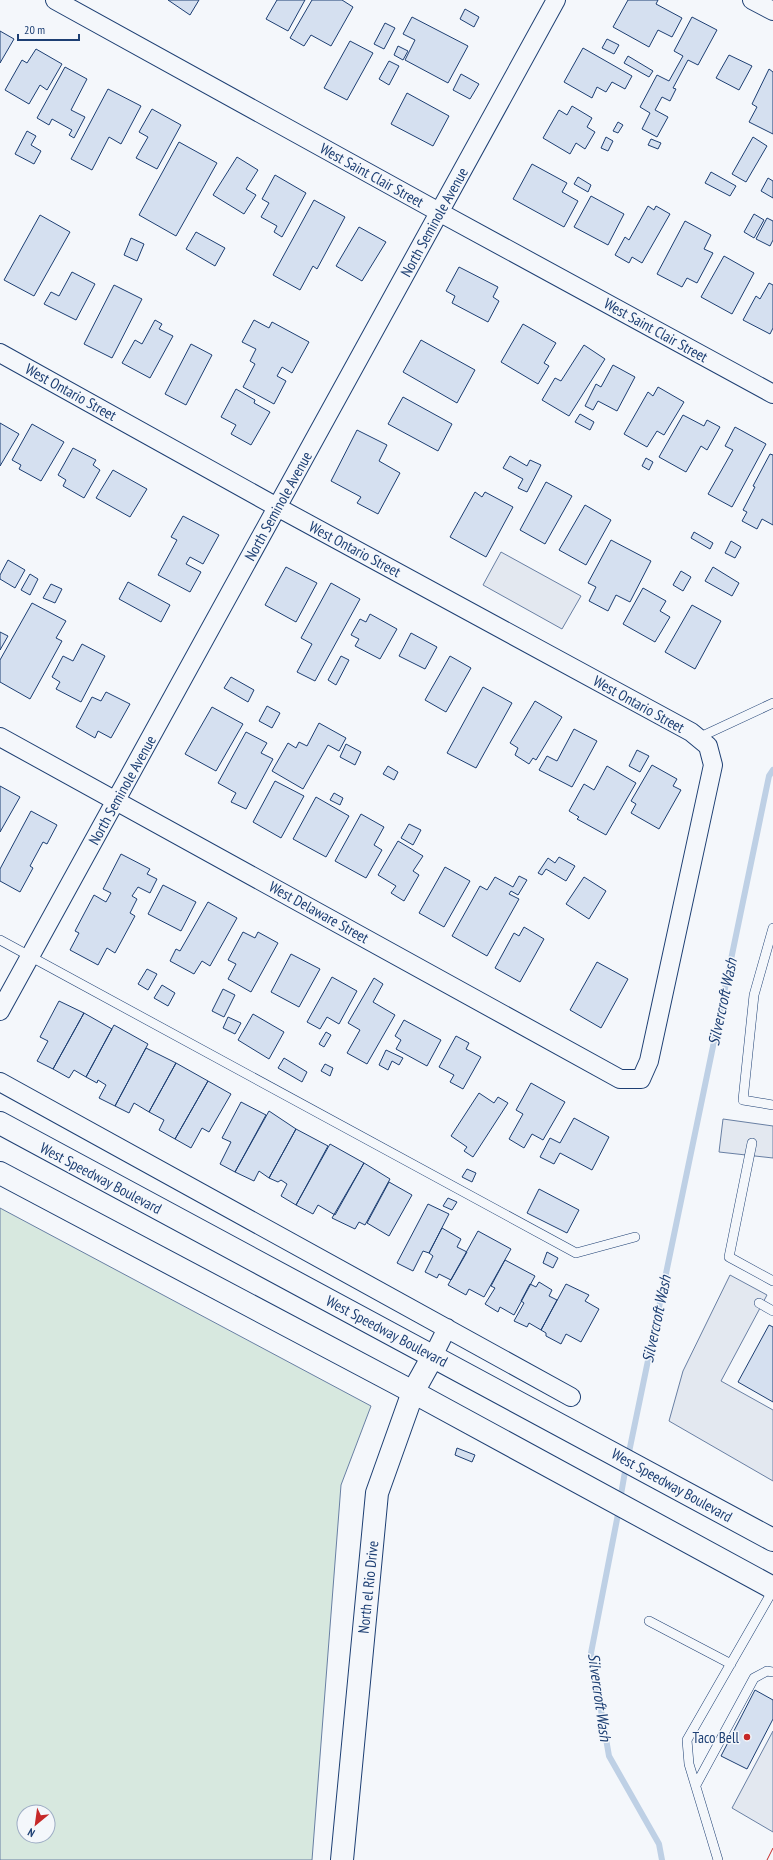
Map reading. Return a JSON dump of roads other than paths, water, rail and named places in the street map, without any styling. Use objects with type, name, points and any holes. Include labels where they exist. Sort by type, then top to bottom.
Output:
[{"type":"main road","name":"West Speedway Boulevard","points":[[0,1123],[773,1540]]},
{"type":"main road","points":[[0,1173],[413,1392],[773,1589]]},
{"type":"main road","name":"North el Rio Drive","points":[[342,1860],[377,1493],[413,1392],[433,1356]]},
{"type":"street","name":"West Saint Clair Street","points":[[55,0],[773,394]]},
{"type":"street","name":"North Seminole Avenue","points":[[0,1011],[556,0]]},
{"type":"street","points":[[752,0],[773,11]]},
{"type":"street","name":"West Ontario Street","points":[[0,353],[277,507],[691,732],[703,742]]},
{"type":"street","name":"West Delaware Street","points":[[0,736],[620,1078],[641,1079],[649,1061],[713,765],[703,742]]},
{"type":"street","name":"West Speedway Boulevard","points":[[0,1082],[572,1397]]},
{"type":"street","name":"North el Rio Drive","points":[[433,1356],[447,1328]]},
{"type":"lane","points":[[703,742],[773,703]]},
{"type":"lane","points":[[773,928],[754,995],[743,1100],[773,1105]]},
{"type":"lane","points":[[0,940],[576,1253],[635,1237]]},
{"type":"lane","points":[[752,1143],[729,1257],[773,1281]]},
{"type":"lane","points":[[759,1303],[773,1311]]},
{"type":"lane","points":[[718,1860],[689,1764],[688,1740],[773,1589]]},
{"type":"lane","points":[[649,1621],[731,1664]]},
{"type":"lane","points":[[696,1785],[754,1678],[767,1671],[773,1672]]},
{"type":"waterway","name":"Silvercroft Wash","points":[[628,1457],[769,776],[773,770]]},
{"type":"waterway","name":"Silvercroft Wash","points":[[620,1500],[626,1466]]},
{"type":"waterway","name":"Silvercroft Wash","points":[[619,1509],[591,1653],[609,1756],[659,1844],[662,1860]]},
{"type":"place","name":"Taco Bell","points":[[747,1737]]}]
